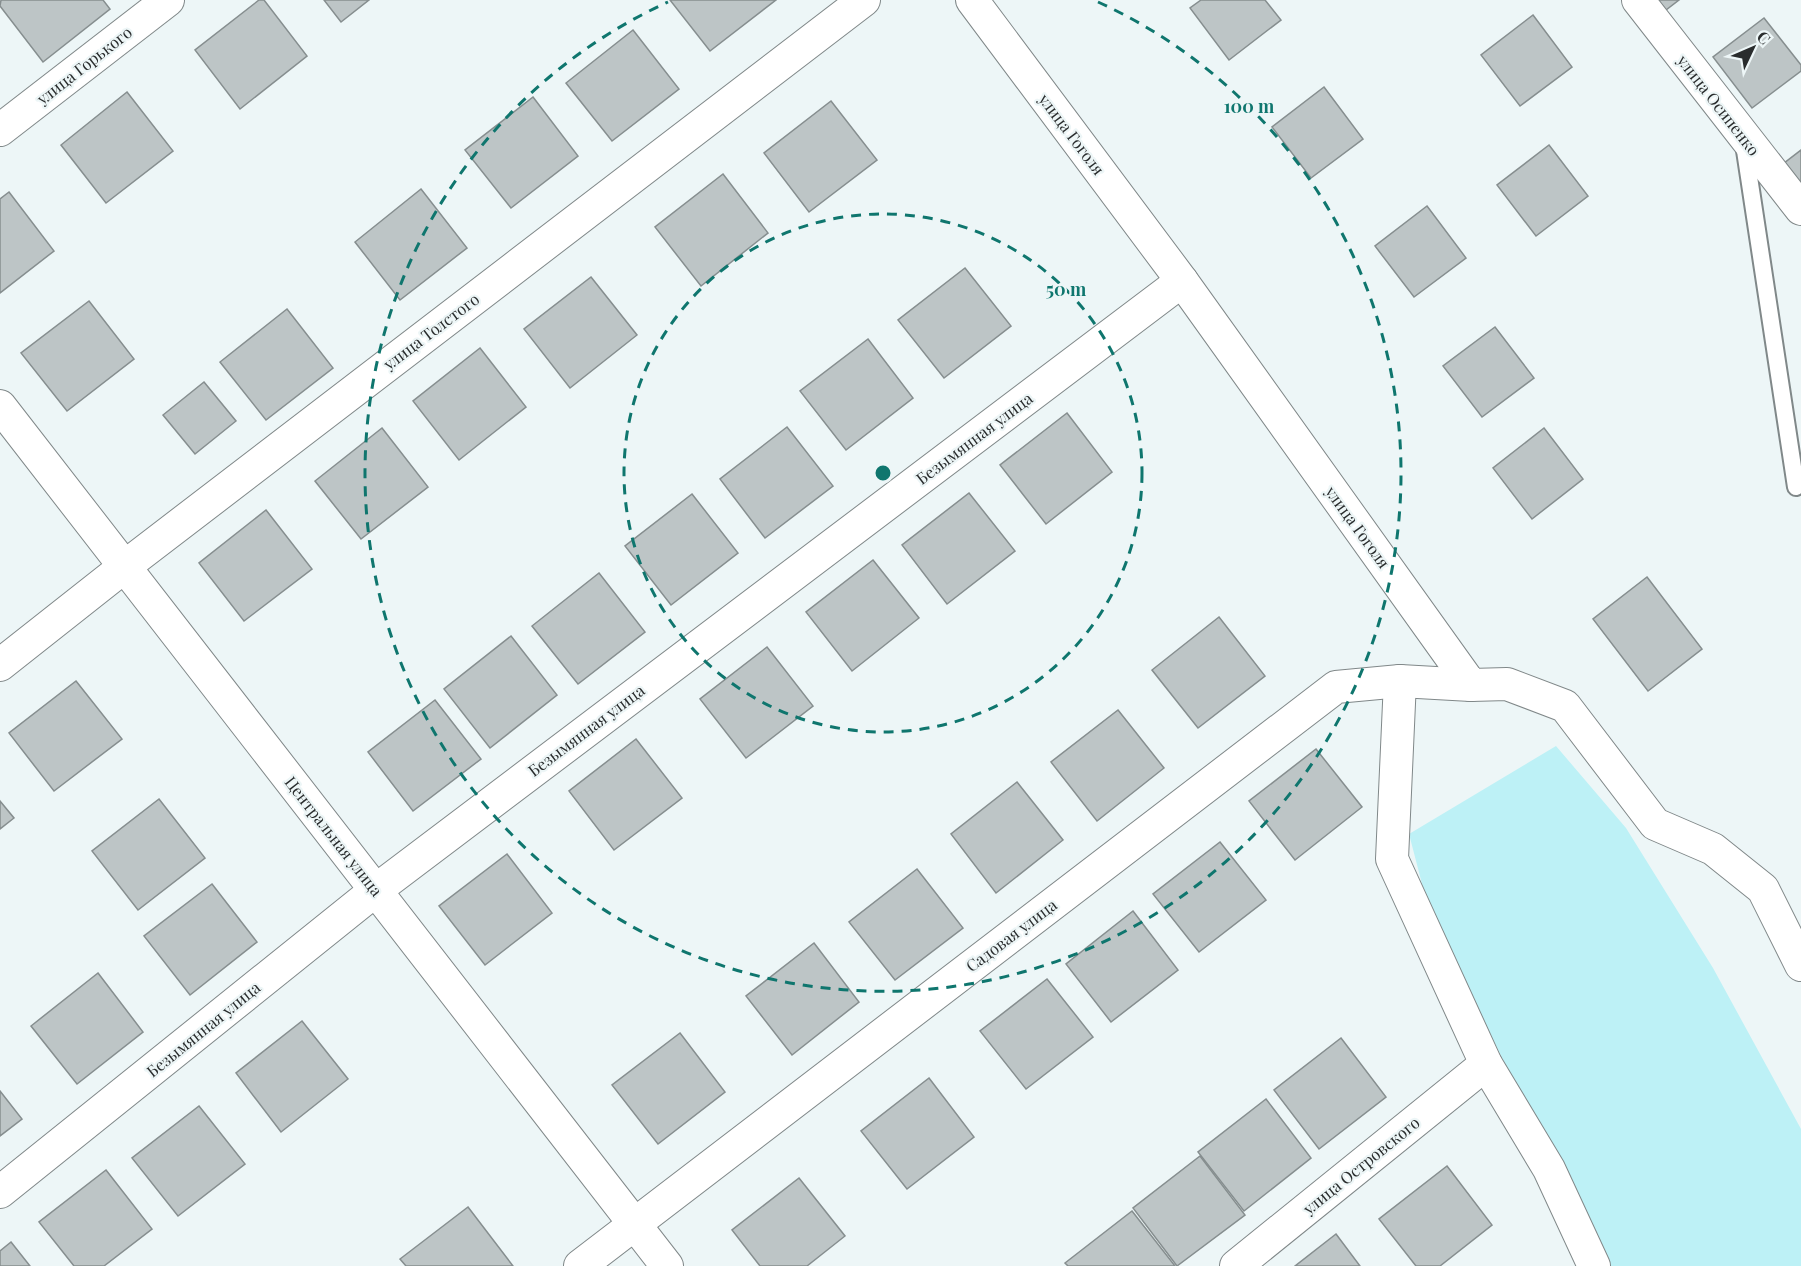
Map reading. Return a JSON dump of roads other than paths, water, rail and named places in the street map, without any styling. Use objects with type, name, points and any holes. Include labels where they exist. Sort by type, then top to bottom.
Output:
[{"type":"street","name":"улица Горького","points":[[0,130],[168,0]]},
{"type":"street","name":"улица Толстого","points":[[0,665],[124,567],[864,0]]},
{"type":"street","name":"улица Гоголя","points":[[972,0],[1182,281],[1471,685]]},
{"type":"street","name":"улица Осипенко","points":[[1638,0],[1801,209]]},
{"type":"street","name":"Безымянная улица","points":[[0,1192],[375,890],[1182,281]]},
{"type":"street","name":"Центральная улица","points":[[0,406],[667,1266]]},
{"type":"street","name":"Садовая улица","points":[[580,1266],[1336,687],[1400,681],[1471,685]]},
{"type":"street","points":[[1400,681],[1392,859],[1486,1064],[1549,1169],[1593,1266]]},
{"type":"street","points":[[1471,685],[1507,684],[1565,706],[1655,824],[1713,849],[1763,889],[1801,965]]},
{"type":"street","name":"улица Островского","points":[[1236,1266],[1486,1064]]},
{"type":"lane","points":[[1743,137],[1796,487]]}]
